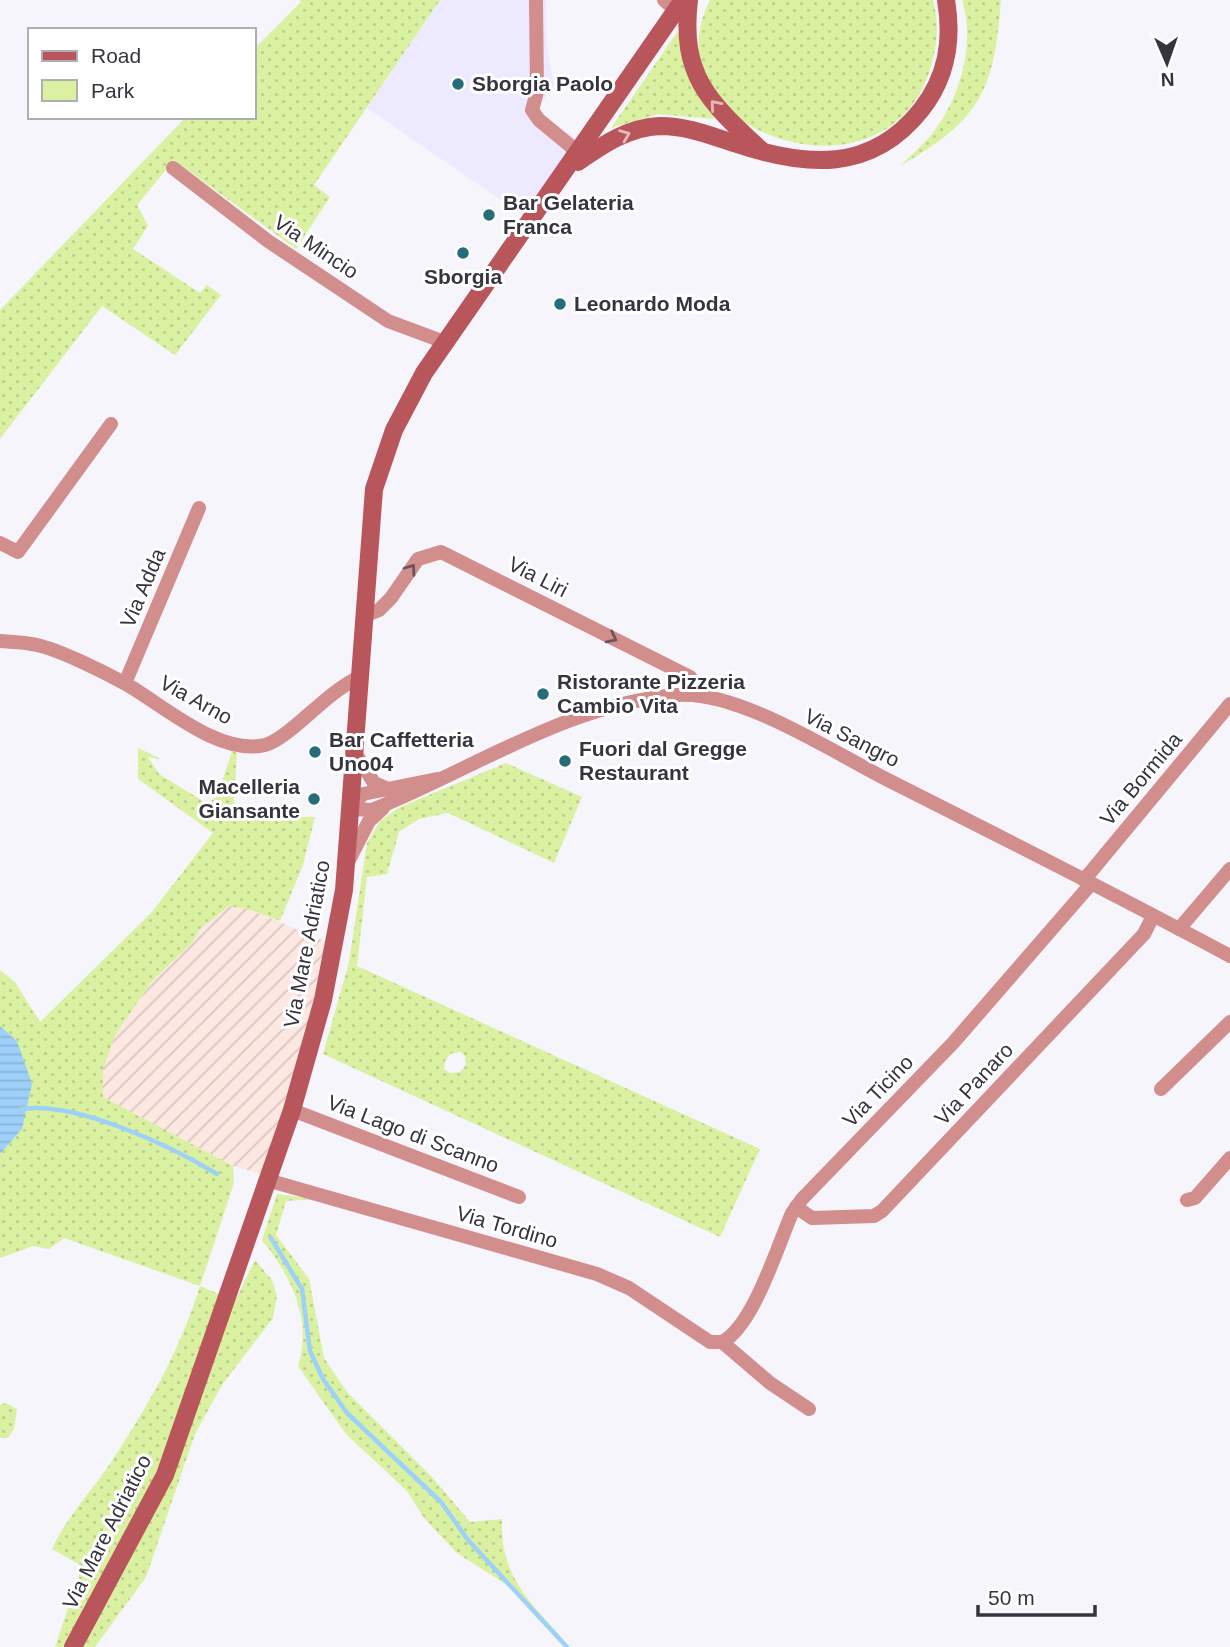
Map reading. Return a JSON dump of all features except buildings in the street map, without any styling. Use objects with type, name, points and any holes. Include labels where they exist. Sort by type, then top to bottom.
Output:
[{"type":"main road","points":[[567,170],[600,146],[622,135],[659,126],[708,132],[790,160],[840,160],[864,153],[897,135],[927,102],[944,69],[949,47],[946,0]]},
{"type":"main road","name":"Via Mare Adriatico","points":[[73,1647],[165,1475],[292,1110],[323,1000],[344,890],[374,489],[394,430],[424,373],[579,153],[678,2]]},
{"type":"main road","points":[[678,2],[695,75],[716,108],[764,152]]},
{"type":"street","points":[[536,0],[537,92],[532,110],[539,120],[579,153]]},
{"type":"street","name":"Via Mincio","points":[[173,168],[268,240],[388,321],[447,343]]},
{"type":"street","points":[[0,543],[18,552],[111,424]]},
{"type":"street","name":"Via Adda","points":[[125,683],[199,508]]},
{"type":"street","name":"Via Liri","points":[[364,616],[379,610],[391,598],[418,559],[441,552],[690,677],[702,695]]},
{"type":"street","name":"Via Arno","points":[[0,641],[38,645],[125,683],[197,729],[250,747],[274,741],[342,684],[360,677]]},
{"type":"street","name":"Via Sangro","points":[[350,809],[372,810],[389,796],[437,779],[598,711],[657,698],[702,695],[748,709],[1007,838],[1230,956]]},
{"type":"street","name":"Via Bormida","points":[[1087,882],[1230,704]]},
{"type":"street","points":[[354,751],[374,783],[389,796]]},
{"type":"street","name":"Via Sangro","points":[[346,866],[369,821],[389,796]]},
{"type":"street","points":[[1179,929],[1230,869]]},
{"type":"street","name":"Via Ticino","points":[[722,1342],[731,1338],[748,1314],[796,1207],[953,1043],[1087,882]]},
{"type":"street","name":"Via Panaro","points":[[796,1207],[812,1218],[874,1216],[882,1211],[1144,934],[1153,916]]},
{"type":"street","points":[[1161,1089],[1230,1022]]},
{"type":"street","name":"Via Lago di Scanno","points":[[292,1110],[519,1197]]},
{"type":"street","points":[[1187,1200],[1195,1198],[1230,1158]]},
{"type":"street","name":"Via Tordino","points":[[267,1180],[597,1274],[629,1288],[710,1342],[722,1342],[770,1383],[809,1409]]},
{"type":"shaded area","points":[[440,0],[546,0],[547,47],[554,85],[536,111],[577,139],[524,216],[367,108]]},
{"type":"shaded area","points":[[229,906],[251,910],[327,942],[302,1051],[265,1175],[233,1166],[102,1097],[102,1069],[116,1034],[152,981],[192,943],[200,929]]},
{"type":"green space","points":[[299,0],[440,0],[314,185],[330,197],[296,249],[174,160],[137,205],[148,226],[133,249],[200,293],[207,285],[221,295],[175,355],[102,306],[0,439],[0,310],[184,119],[256,119],[256,47],[301,2]]},
{"type":"green space","points":[[710,0],[933,0],[937,37],[929,73],[903,115],[865,139],[821,146],[777,138],[738,117],[710,86],[698,46]]},
{"type":"green space","points":[[962,0],[1001,0],[994,58],[987,81],[978,100],[949,134],[900,166],[931,135],[950,105],[957,88],[966,52],[966,17]]},
{"type":"green space","points":[[678,31],[687,72],[715,115],[713,119],[658,114],[611,128]]},
{"type":"green space","points":[[138,748],[161,759],[148,757],[159,774],[206,803],[217,797],[232,751],[237,753],[233,816],[315,817],[303,865],[280,921],[251,910],[229,906],[200,929],[192,943],[152,981],[116,1034],[103,1069],[103,1097],[233,1166],[234,1183],[200,1286],[64,1238],[49,1249],[33,1246],[0,1258],[0,1154],[22,1129],[17,1041],[0,1026],[0,970],[15,982],[40,1022],[151,913],[213,833],[138,779]]},
{"type":"green space","points":[[506,763],[582,797],[554,863],[448,813],[419,819],[399,832],[387,874],[367,877],[357,966],[760,1149],[720,1237],[323,1054],[349,962],[367,843],[380,821],[400,807]],"holes":[[[460,1052],[465,1056],[466,1065],[460,1072],[450,1073],[444,1069],[450,1054]]]},
{"type":"green space","points":[[277,1194],[314,1199],[286,1201],[276,1235],[309,1279],[324,1358],[347,1392],[432,1477],[470,1522],[502,1519],[503,1539],[511,1571],[527,1598],[562,1638],[536,1617],[510,1587],[457,1553],[424,1518],[407,1491],[346,1434],[298,1366],[303,1332],[301,1315],[282,1268],[262,1240]]},
{"type":"green space","points":[[255,1260],[272,1280],[277,1296],[273,1318],[222,1385],[195,1434],[146,1577],[95,1647],[55,1647],[82,1566],[52,1549],[150,1400],[172,1357],[200,1286],[235,1301]]},
{"type":"green space","points":[[6,1403],[17,1409],[14,1429],[8,1438],[0,1438],[0,1405]]},
{"type":"water","points":[[0,1026],[17,1041],[32,1084],[22,1129],[0,1154]]},
{"type":"waterway","points":[[22,1109],[44,1108],[95,1119],[149,1139],[217,1174]]},
{"type":"waterway","points":[[271,1238],[302,1289],[310,1351],[323,1379],[347,1413],[441,1502],[468,1540],[567,1647]]},
{"type":"place","name":"Sborgia Paolo","points":[[458,84]]},
{"type":"place","name":"Bar Gelateria Franca","points":[[489,215]]},
{"type":"place","name":"Sborgia","points":[[463,253]]},
{"type":"place","name":"Leonardo Moda","points":[[560,304]]},
{"type":"place","name":"Ristorante Pizzeria Cambio Vita","points":[[543,694]]},
{"type":"place","name":"Bar Caffetteria Uno04","points":[[315,752]]},
{"type":"place","name":"Fuori dal Gregge Restaurant","points":[[565,761]]},
{"type":"place","name":"Macelleria Giansante","points":[[314,799]]}]
